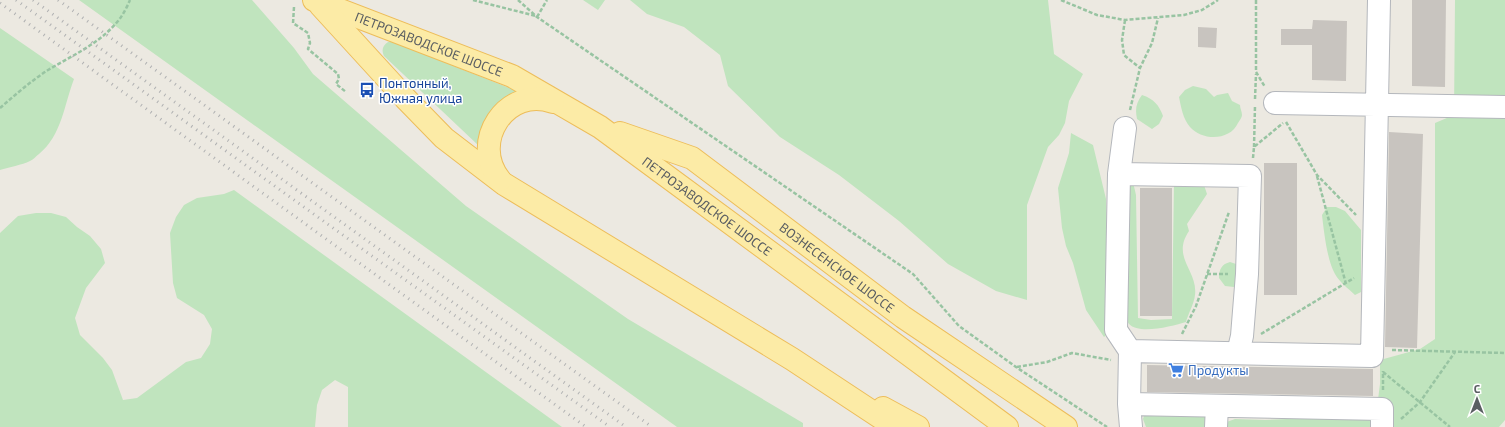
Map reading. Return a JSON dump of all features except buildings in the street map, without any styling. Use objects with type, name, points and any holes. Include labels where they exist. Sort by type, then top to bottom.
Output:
[{"type":"main road","name":"ПЕТРОЗАВОДСКОЕ ШОССЕ","points":[[316,1],[512,76],[600,127],[1007,427]]},
{"type":"main road","name":"ПЕТРОЗАВОДСКОЕ ШОССЕ","points":[[316,1],[444,138],[504,184],[792,359],[895,427]]},
{"type":"main road","points":[[504,184],[496,175],[488,153],[492,130],[498,119],[511,107],[527,100],[539,99],[562,105]]},
{"type":"main road","name":"ВОЗНЕСЕНСКОЕ ШОССЕ","points":[[600,127],[692,158],[903,317],[1066,427]]},
{"type":"main road","points":[[792,359],[918,427]]},
{"type":"lane","points":[[1129,357],[1240,345],[1376,359],[1374,234],[1379,0]]},
{"type":"lane","points":[[1275,103],[1505,107]]},
{"type":"lane","points":[[1125,128],[1119,174],[1116,330],[1129,357],[1128,404],[1131,427]]},
{"type":"lane","points":[[1119,174],[1250,176],[1247,274],[1240,345]]},
{"type":"lane","points":[[1128,404],[1216,417],[1387,419]]},
{"type":"path","points":[[0,108],[48,70],[85,50],[106,34],[119,20],[130,0]]},
{"type":"path","points":[[473,0],[537,17]]},
{"type":"path","points":[[518,0],[537,17],[913,274],[959,326],[1016,367],[1107,427]]},
{"type":"path","points":[[537,17],[548,0]]},
{"type":"path","points":[[1060,0],[1097,15],[1125,20],[1184,15],[1202,10],[1218,0]]},
{"type":"path","points":[[1250,176],[1254,147],[1256,0]]},
{"type":"path","points":[[294,7],[293,23],[308,34],[310,43],[308,49],[338,74],[339,79],[336,84],[346,92]]},
{"type":"path","points":[[1125,128],[1140,68],[1152,43],[1158,18]]},
{"type":"path","points":[[1125,20],[1122,40],[1124,55],[1140,68]]},
{"type":"path","points":[[1256,72],[1275,103]]},
{"type":"path","points":[[1254,147],[1286,121],[1317,175],[1374,234]]},
{"type":"path","points":[[1317,175],[1346,284]]},
{"type":"path","points":[[1172,352],[1196,306],[1230,208]]},
{"type":"path","points":[[1240,345],[1262,334],[1346,284],[1374,264]]},
{"type":"path","points":[[1376,359],[1387,419],[1420,402],[1455,352]]},
{"type":"path","points":[[1376,359],[1455,352],[1505,353]]},
{"type":"path","points":[[1016,367],[1047,362],[1072,353],[1129,357]]},
{"type":"path","points":[[1376,359],[1420,402],[1450,427]]},
{"type":"green space","points":[[79,0],[252,0],[294,48],[313,74],[466,206],[628,319],[803,423],[803,427],[677,427]]},
{"type":"green space","points":[[583,0],[605,0],[598,10]]},
{"type":"green space","points":[[630,0],[1048,0],[1054,54],[1083,74],[1069,101],[1065,123],[1059,135],[1048,147],[1027,205],[1027,300],[996,291],[948,264],[899,221],[839,175],[780,137],[728,86],[720,55],[684,27],[647,14]]},
{"type":"green space","points":[[1455,0],[1505,0],[1505,420],[1499,427],[1225,427],[1224,423],[1235,419],[1265,420],[1376,415],[1380,384],[1380,360],[1420,349],[1435,339],[1435,123],[1454,115]]},
{"type":"green space","points":[[0,28],[74,79],[58,129],[47,146],[31,160],[23,164],[0,170]]},
{"type":"green space","points":[[388,42],[393,42],[520,93],[479,146],[384,56],[383,48]]},
{"type":"green space","points":[[1193,86],[1206,89],[1214,97],[1228,93],[1232,101],[1240,105],[1242,116],[1234,129],[1222,136],[1208,137],[1195,132],[1190,127],[1184,117],[1179,97],[1185,90]]},
{"type":"green space","points":[[1142,95],[1150,98],[1156,103],[1163,116],[1159,124],[1152,129],[1137,119],[1136,106]]},
{"type":"green space","points":[[1071,133],[1093,145],[1106,199],[1109,332],[1104,337],[1086,310],[1073,263],[1066,246],[1062,228],[1058,188],[1069,153]]},
{"type":"green space","points":[[1133,182],[1136,195],[1138,318],[1151,320],[1172,319],[1174,183],[1203,182],[1207,194],[1187,224],[1189,231],[1184,240],[1184,257],[1195,286],[1195,295],[1186,322],[1156,329],[1140,329],[1129,324],[1125,315],[1129,184]]},
{"type":"green space","points":[[234,190],[562,427],[348,427],[348,387],[335,380],[322,390],[317,405],[315,427],[0,427],[0,233],[18,216],[36,213],[51,213],[66,217],[90,236],[101,249],[105,263],[86,288],[75,318],[80,335],[103,358],[112,370],[123,400],[137,398],[186,362],[201,358],[210,344],[212,329],[204,315],[177,298],[173,283],[170,233],[176,217],[184,205],[197,198],[224,194]]},
{"type":"green space","points":[[1327,207],[1336,207],[1345,211],[1361,230],[1361,292],[1355,295],[1342,283],[1332,268],[1326,246],[1322,215]]},
{"type":"green space","points":[[1230,262],[1239,265],[1238,285],[1234,287],[1225,286],[1219,278],[1222,267]]},
{"type":"green space","points":[[1192,412],[1209,418],[1208,427],[1146,427],[1143,419],[1145,413]]},
{"type":"railway","points":[[16,0],[610,427]]},
{"type":"railway","points":[[33,0],[626,427]]},
{"type":"railway","points":[[58,0],[652,427]]},
{"type":"railway","points":[[0,3],[586,427]]},
{"type":"place","name":"Понтонный, Южная улица","points":[[367,90]]},
{"type":"place","name":"Продукты","points":[[1176,370]]}]
